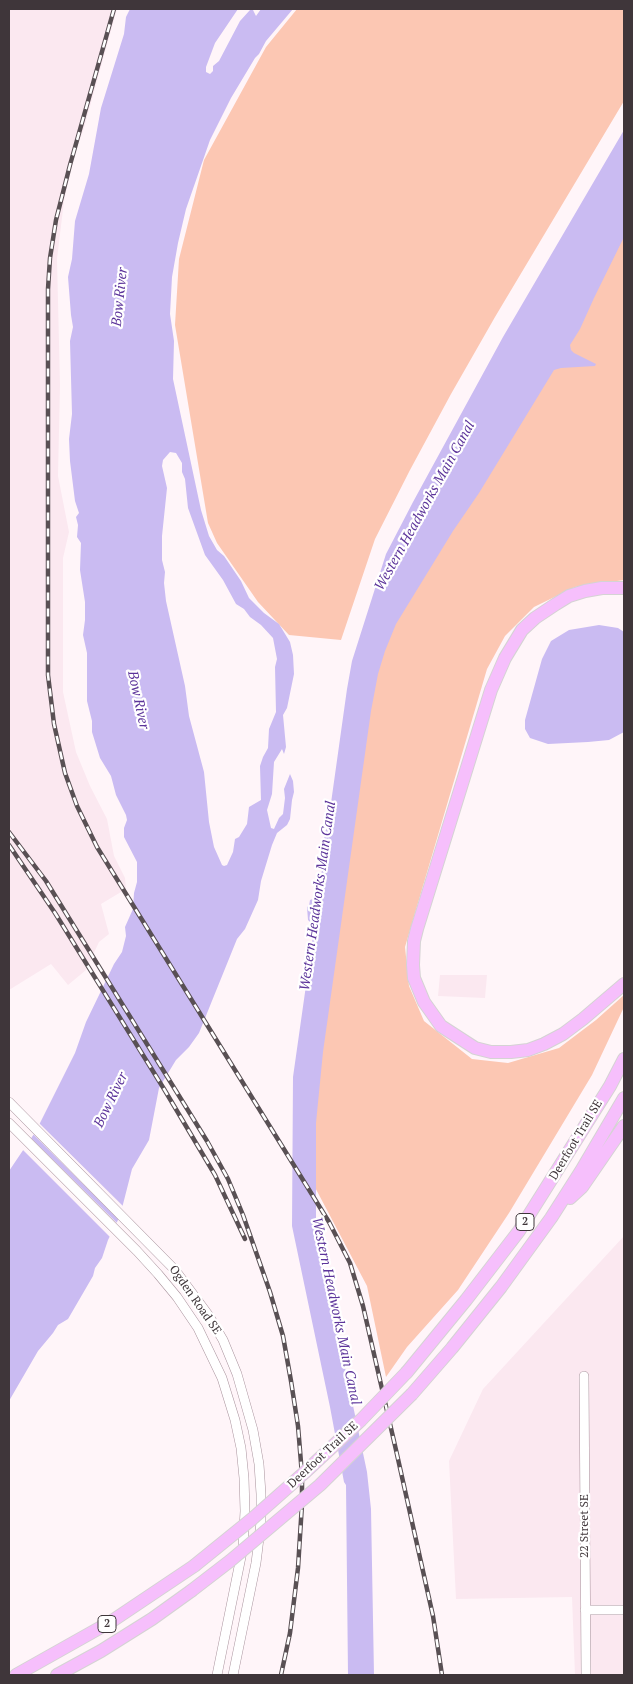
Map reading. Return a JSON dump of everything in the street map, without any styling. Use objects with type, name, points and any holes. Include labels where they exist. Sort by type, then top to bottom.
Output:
[{"type":"highway","points":[[624,588],[602,588],[585,591],[570,596],[556,604],[535,618],[522,630],[505,658],[491,690],[417,929],[414,941],[413,964],[414,978],[418,989],[430,1012],[441,1026],[475,1048],[492,1052],[528,1050],[544,1044],[563,1034],[624,984]]},
{"type":"highway","points":[[610,1086],[624,1047]]},
{"type":"highway","name":"Deerfoot Trail SE","points":[[16,1675],[112,1621],[194,1566],[252,1519],[361,1420],[407,1372],[471,1294],[519,1231],[610,1086],[624,1059]]},
{"type":"highway","name":"Deerfoot Trail SE","points":[[56,1675],[152,1619],[230,1562],[320,1485],[412,1394],[502,1287],[551,1218],[596,1148],[624,1098]]},
{"type":"highway","points":[[551,1218],[582,1187],[624,1126]]},
{"type":"street","name":"Ogden Road SE","points":[[9,1102],[130,1222],[175,1270],[209,1316],[223,1340],[238,1374],[253,1430],[259,1464],[261,1522],[256,1563],[233,1675]]},
{"type":"street","name":"Ogden Road SE","points":[[9,1123],[158,1274],[177,1297],[198,1328],[222,1378],[235,1420],[244,1478],[245,1511],[243,1547],[217,1675]]},
{"type":"street","name":"22 Street SE","points":[[584,1376],[586,1675]]},
{"type":"street","points":[[585,1610],[624,1610]]},
{"type":"shaded area","points":[[9,9],[117,9],[84,128],[74,156],[64,201],[57,259],[60,385],[58,476],[69,532],[63,558],[63,692],[76,752],[90,786],[107,819],[114,856],[125,878],[126,889],[101,904],[109,934],[99,942],[86,970],[68,985],[51,964],[9,990]]},
{"type":"shaded area","points":[[297,9],[624,9],[624,101],[495,317],[410,470],[375,539],[341,640],[289,635],[258,602],[217,543],[208,523],[175,325],[179,259],[204,160],[266,47]]},
{"type":"shaded area","points":[[624,223],[624,580],[575,587],[534,607],[505,636],[487,669],[405,947],[409,986],[424,1021],[472,1059],[508,1063],[559,1048],[596,1020],[624,995],[624,1007],[592,1075],[509,1213],[458,1290],[407,1347],[386,1377],[367,1286],[308,1174],[314,1064],[379,645]]},
{"type":"shaded area","points":[[440,975],[487,975],[485,998],[438,996]]},
{"type":"shaded area","points":[[624,1236],[624,1675],[575,1675],[572,1597],[456,1599],[449,1461],[483,1389]]},
{"type":"water","name":"Bow River","points":[[130,9],[238,9],[215,43],[206,67],[206,72],[210,74],[240,21],[250,10],[253,10],[256,16],[261,9],[293,9],[266,41],[255,58],[231,98],[210,140],[186,209],[178,243],[172,277],[170,314],[174,341],[173,379],[201,510],[209,536],[217,550],[224,556],[241,581],[249,598],[264,613],[279,624],[290,642],[293,655],[294,674],[287,708],[283,715],[286,747],[284,754],[282,749],[274,762],[272,794],[267,810],[271,828],[274,829],[283,814],[284,789],[290,774],[294,792],[290,819],[287,825],[277,833],[261,881],[258,900],[245,929],[237,939],[199,1033],[176,1060],[159,1088],[149,1140],[132,1169],[120,1216],[108,1240],[102,1258],[68,1319],[58,1325],[38,1351],[9,1401],[9,1171],[36,1131],[75,1053],[86,1022],[114,964],[122,952],[126,936],[125,927],[133,909],[137,882],[137,862],[124,837],[126,815],[116,795],[111,776],[100,758],[92,732],[92,721],[87,701],[87,653],[83,635],[85,602],[80,570],[81,543],[77,537],[78,525],[76,517],[79,513],[75,501],[69,439],[72,414],[70,341],[73,327],[68,277],[72,259],[75,221],[89,174],[101,108],[124,34],[126,17]],"holes":[[[170,452],[176,453],[182,463],[188,508],[205,555],[223,580],[236,604],[244,609],[273,638],[277,659],[275,667],[276,712],[269,729],[268,748],[260,766],[261,800],[249,807],[247,824],[239,837],[235,839],[233,852],[227,865],[224,866],[214,847],[209,822],[204,772],[189,716],[185,686],[166,601],[162,536],[167,488],[162,466],[163,460]]]},
{"type":"water","name":"Western Headworks Main Canal","points":[[624,130],[624,237],[580,329],[570,345],[574,353],[596,364],[595,366],[554,370],[396,624],[378,674],[371,711],[323,1052],[316,1123],[316,1230],[367,1472],[371,1509],[374,1675],[348,1675],[346,1485],[292,1226],[293,1077],[314,929],[308,920],[307,907],[310,900],[316,898],[319,887],[324,859],[321,855],[331,803],[352,661],[386,554],[503,337]]},
{"type":"water","points":[[599,625],[618,628],[624,632],[624,732],[609,740],[588,742],[548,744],[530,738],[525,729],[525,720],[542,659],[551,641],[569,630]]},
{"type":"pier","points":[[38,1122],[125,1208],[120,1221],[32,1133]]},
{"type":"pier","points":[[29,1136],[118,1224],[111,1238],[21,1148]]},
{"type":"railway","points":[[114,9],[70,165],[56,220],[50,258],[48,289],[48,675],[54,724],[65,773],[77,806],[97,847],[329,1222],[350,1263],[363,1306],[396,1450],[433,1616],[442,1675]]},
{"type":"railway","points":[[9,832],[46,881],[207,1141],[228,1179],[243,1215],[270,1292],[283,1336],[291,1381],[298,1426],[302,1475],[298,1568],[290,1633],[281,1675]]},
{"type":"railway","points":[[9,845],[55,913],[164,1089],[215,1175],[245,1239]]}]
